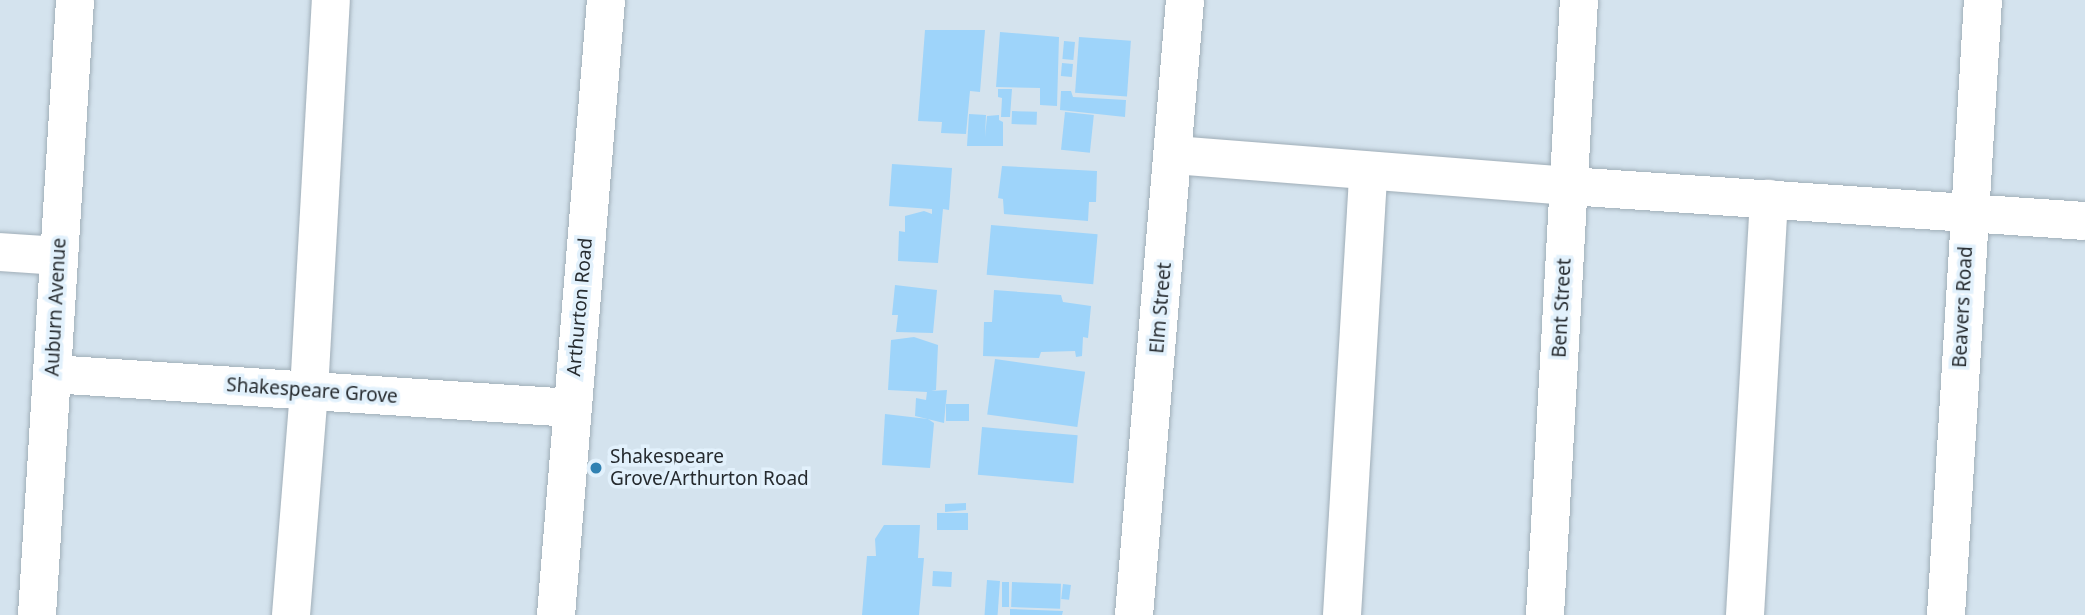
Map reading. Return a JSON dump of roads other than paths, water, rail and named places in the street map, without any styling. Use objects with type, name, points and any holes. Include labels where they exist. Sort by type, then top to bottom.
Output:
[{"type":"street","name":"Auburn Avenue","points":[[37,615],[75,0]]},
{"type":"street","points":[[291,615],[309,391],[331,0]]},
{"type":"street","name":"Arthurton Road","points":[[555,615],[606,0]]},
{"type":"street","name":"Elm Street","points":[[1134,615],[1185,0]]},
{"type":"street","name":"Bent Street","points":[[1545,615],[1579,0]]},
{"type":"street","name":"Beavers Road","points":[[1946,615],[1983,0]]},
{"type":"street","points":[[1174,155],[1569,187],[2085,221]]},
{"type":"street","points":[[1342,615],[1368,171]]},
{"type":"street","points":[[1745,615],[1769,200]]},
{"type":"street","points":[[0,252],[59,256]]},
{"type":"street","name":"Shakespeare Grove","points":[[52,374],[572,408]]},
{"type":"place","name":"Shakespeare Grove/Arthurton Road","points":[[596,468]]}]
